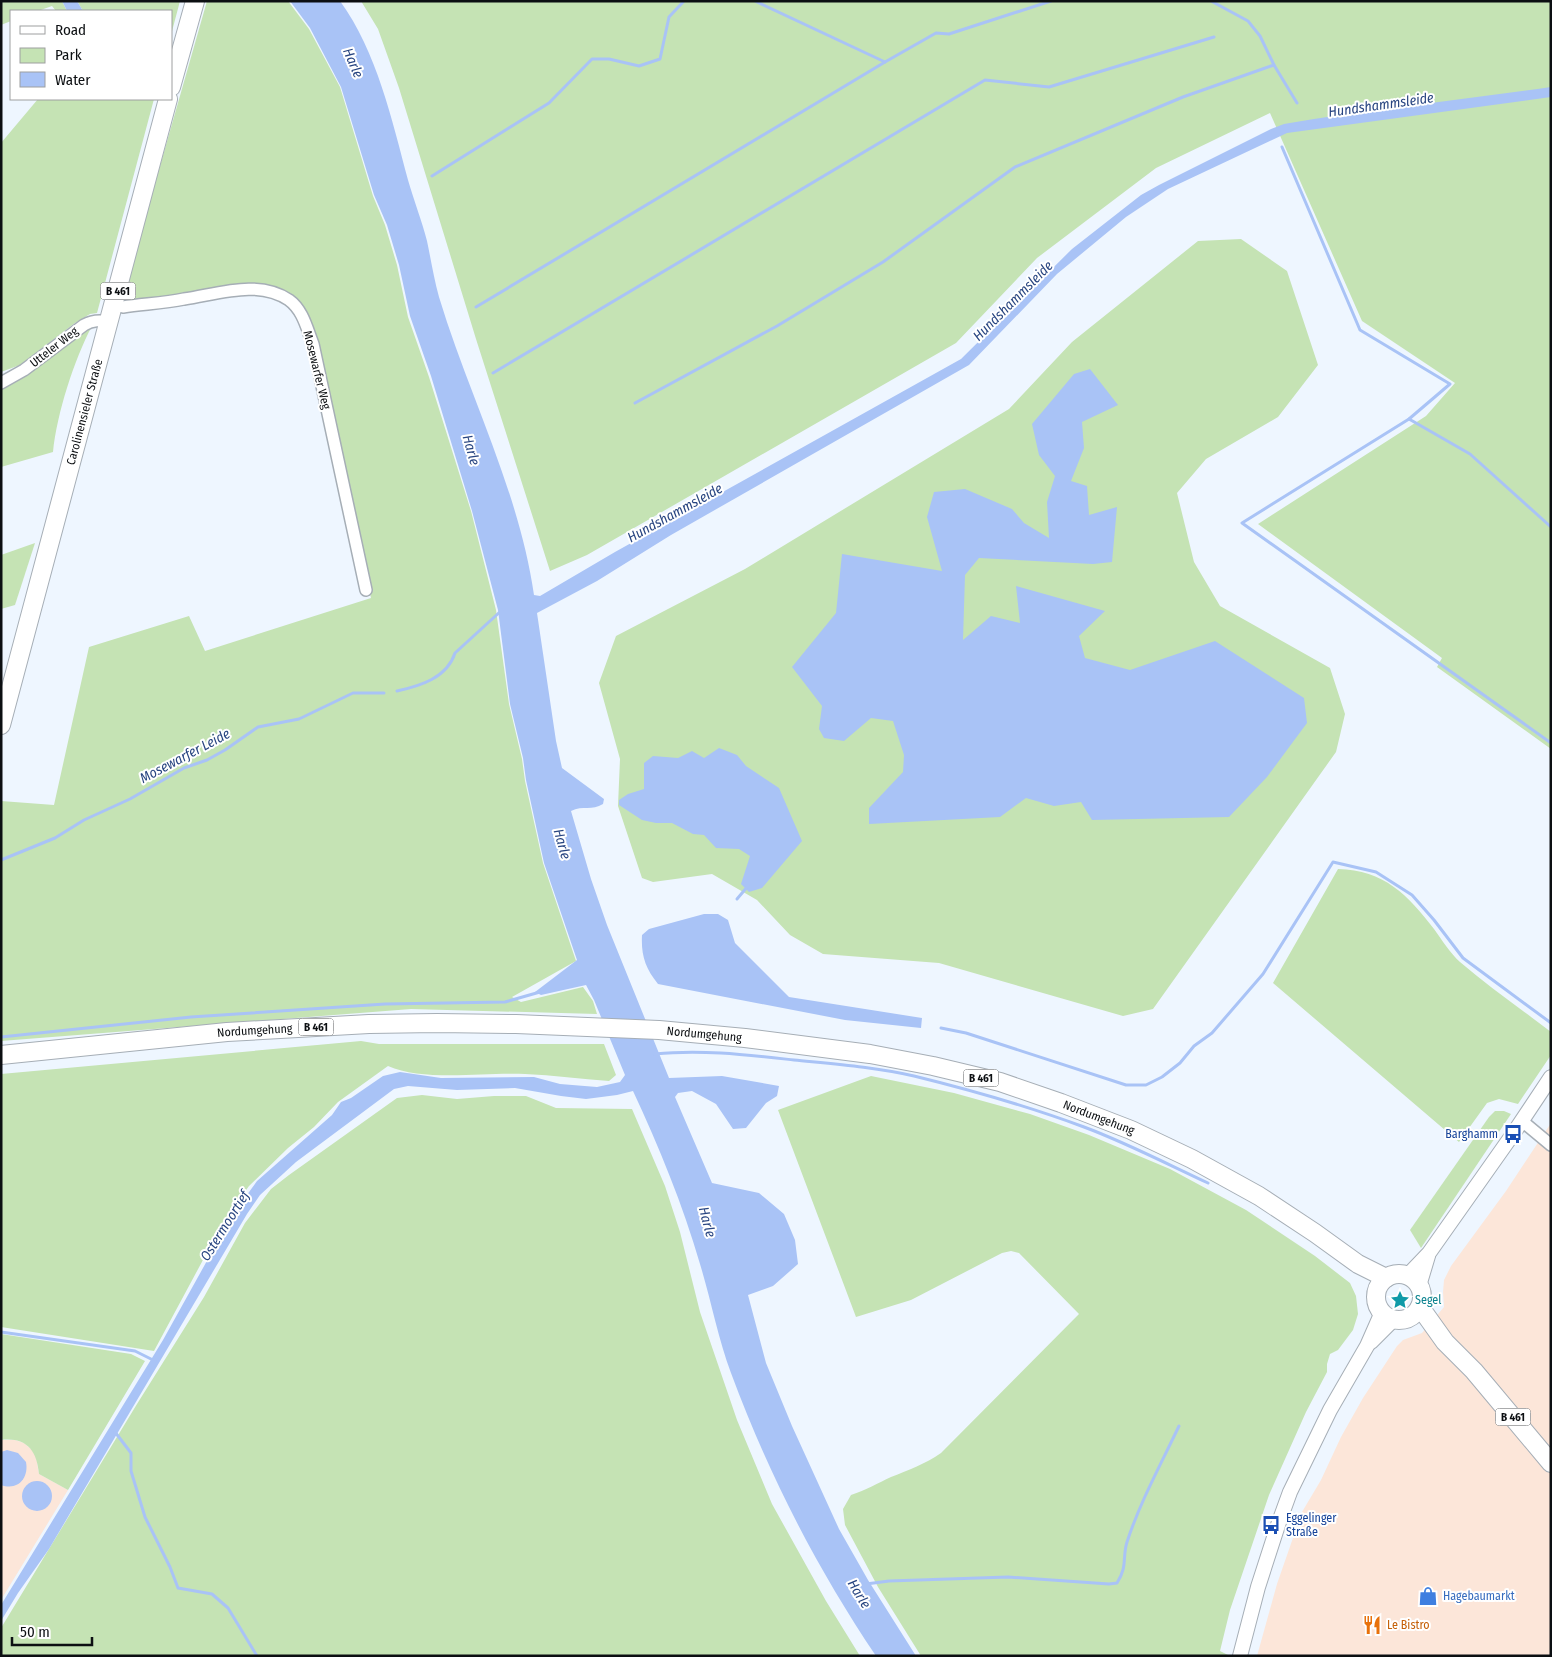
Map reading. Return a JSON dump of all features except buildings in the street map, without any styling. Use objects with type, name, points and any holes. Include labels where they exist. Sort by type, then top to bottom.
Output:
[{"type":"main road","points":[[172,84],[195,1]]},
{"type":"main road","name":"Carolinensieler Straße","points":[[1,725],[168,100]]},
{"type":"main road","name":"Nordumgehung","points":[[1,1055],[227,1032],[350,1025],[437,1023],[593,1026],[659,1030],[784,1042],[870,1054],[933,1066],[1008,1085],[1131,1130],[1192,1158],[1265,1200],[1316,1233],[1382,1284]]},
{"type":"main road","points":[[1393,1275],[1413,1281],[1422,1299],[1416,1312],[1406,1319],[1388,1316],[1376,1298],[1382,1284],[1393,1275]]},
{"type":"main road","name":"B 461","points":[[1416,1312],[1474,1371],[1551,1463]]},
{"type":"street","name":"Mosewarfer Weg","points":[[114,304],[123,307],[183,300],[233,290],[258,289],[271,292],[290,301],[300,312],[312,344],[366,590]]},
{"type":"street","name":"Utteler Weg","points":[[1,383],[24,370],[90,321],[110,322]]},
{"type":"street","points":[[1413,1281],[1429,1253],[1551,1077]]},
{"type":"street","points":[[1522,1121],[1551,1145]]},
{"type":"street","points":[[1240,1656],[1258,1587],[1290,1492],[1330,1410],[1367,1346],[1388,1316]]},
{"type":"shaded area","points":[[1551,1123],[1551,1656],[1257,1656],[1277,1584],[1302,1512],[1321,1480],[1341,1437],[1363,1398],[1397,1346],[1403,1340],[1422,1333],[1444,1307],[1444,1280],[1451,1266],[1506,1191]]},
{"type":"shaded area","points":[[1,1440],[15,1440],[24,1443],[36,1456],[39,1474],[68,1490],[1,1600]]},
{"type":"green space","points":[[1,1],[62,1],[66,10],[55,10],[52,6],[41,10],[10,10],[10,21],[1,25]]},
{"type":"green space","points":[[77,1],[180,1],[172,31],[172,10],[82,10]]},
{"type":"green space","points":[[207,1],[288,1],[309,29],[340,87],[373,196],[385,225],[397,265],[408,317],[471,511],[496,610],[509,704],[543,863],[576,961],[512,997],[521,1002],[583,987],[593,1001],[597,1014],[411,1009],[1,1041],[1,801],[54,805],[89,647],[189,616],[205,651],[371,598],[316,346],[293,298],[258,285],[121,303]]},
{"type":"green space","points":[[361,1],[1551,1],[1551,749],[1437,667],[1442,658],[1258,524],[1426,416],[1455,383],[1362,321],[1270,113],[1156,168],[1037,258],[956,343],[587,555],[550,571],[399,88],[378,29]]},
{"type":"green space","points":[[37,100],[154,100],[97,313],[90,314],[75,323],[20,365],[1,372],[1,143]]},
{"type":"green space","points":[[1241,239],[1287,271],[1318,365],[1278,417],[1206,459],[1177,493],[1194,562],[1220,606],[1330,668],[1345,714],[1336,752],[1153,1009],[1123,1016],[939,963],[823,954],[790,935],[757,900],[712,874],[653,882],[642,878],[618,806],[620,759],[599,683],[616,636],[745,569],[1009,409],[1072,342],[1198,241]]},
{"type":"green space","points":[[92,326],[67,387],[58,421],[53,452],[1,467],[1,387]]},
{"type":"green space","points":[[35,543],[15,605],[1,609],[1,555]]},
{"type":"green space","points":[[1338,869],[1354,870],[1369,874],[1382,879],[1394,887],[1414,905],[1449,951],[1460,962],[1551,1032],[1551,1055],[1518,1104],[1499,1099],[1487,1103],[1459,1142],[1273,983]]},
{"type":"green space","points":[[361,1041],[379,1044],[604,1044],[616,1075],[609,1081],[525,1074],[436,1075],[402,1071],[388,1066],[338,1102],[314,1127],[288,1148],[249,1186],[225,1219],[154,1351],[1,1327],[1,1074]]},
{"type":"green space","points":[[871,1076],[954,1093],[1030,1114],[1089,1135],[1170,1169],[1246,1210],[1315,1256],[1350,1283],[1356,1296],[1358,1314],[1353,1330],[1338,1350],[1330,1354],[1327,1372],[1306,1412],[1269,1495],[1230,1610],[1220,1651],[1230,1656],[921,1656],[878,1587],[845,1525],[843,1509],[851,1495],[917,1466],[941,1453],[1079,1314],[1019,1253],[1011,1251],[1002,1253],[911,1300],[856,1317],[778,1110]]},
{"type":"green space","points":[[422,1095],[457,1099],[526,1096],[556,1108],[632,1109],[665,1186],[680,1232],[700,1312],[737,1420],[772,1504],[826,1601],[860,1656],[1,1656],[1,1628],[204,1297],[245,1223],[271,1189],[289,1175],[397,1098]]},
{"type":"green space","points":[[1495,1111],[1504,1111],[1511,1114],[1421,1248],[1410,1230]]},
{"type":"green space","points":[[1,1334],[131,1354],[145,1361],[68,1490],[39,1474],[36,1458],[29,1447],[17,1441],[1,1440]]},
{"type":"water","points":[[62,1],[77,1],[82,10],[66,10]]},
{"type":"water","name":"Harle","points":[[290,1],[340,1],[353,21],[374,64],[425,233],[439,297],[517,518],[527,556],[534,595],[540,596],[615,552],[961,359],[1072,249],[1141,195],[1159,185],[1284,124],[1551,87],[1551,97],[1287,133],[1168,189],[1126,217],[1057,274],[969,365],[671,535],[597,581],[537,613],[556,741],[562,768],[604,799],[603,804],[599,806],[571,811],[607,925],[669,1078],[722,1076],[779,1086],[777,1096],[766,1103],[746,1128],[733,1129],[716,1104],[692,1091],[678,1093],[675,1097],[712,1183],[759,1193],[784,1214],[795,1240],[798,1264],[773,1286],[748,1295],[766,1363],[792,1426],[839,1529],[868,1580],[916,1656],[876,1656],[833,1588],[795,1519],[745,1410],[722,1346],[686,1220],[661,1155],[633,1091],[586,1099],[515,1088],[457,1090],[408,1086],[394,1089],[296,1162],[260,1195],[247,1214],[49,1549],[1,1621],[1,1605],[163,1340],[233,1214],[257,1181],[332,1115],[341,1102],[351,1098],[383,1076],[400,1072],[441,1078],[534,1077],[560,1084],[597,1087],[620,1082],[625,1075],[586,985],[541,995],[535,992],[577,960],[544,863],[510,704],[498,610],[472,511],[431,376],[410,316],[399,265],[387,225],[374,195],[341,87],[310,28]]},
{"type":"water","points":[[1090,369],[1118,405],[1082,422],[1084,448],[1071,481],[1087,486],[1089,515],[1117,507],[1112,562],[1093,564],[979,558],[965,575],[963,640],[991,616],[1020,623],[1016,586],[1105,611],[1079,636],[1085,658],[1130,670],[1215,641],[1304,698],[1307,723],[1267,777],[1229,817],[1092,820],[1081,802],[1054,806],[1026,798],[1000,817],[869,824],[869,808],[903,772],[904,755],[893,721],[871,718],[844,741],[824,738],[819,729],[822,706],[792,667],[836,613],[842,554],[942,571],[927,517],[934,492],[965,489],[1012,509],[1024,523],[1049,538],[1047,502],[1055,476],[1039,455],[1032,424],[1074,374]]},
{"type":"water","points":[[719,748],[737,755],[746,766],[779,788],[802,841],[762,888],[749,892],[741,884],[750,856],[739,849],[716,848],[704,835],[693,834],[672,823],[656,823],[642,820],[619,805],[619,800],[628,794],[644,789],[644,763],[653,756],[678,758],[692,751],[704,758]]},
{"type":"water","points":[[704,914],[718,914],[728,920],[735,943],[789,997],[922,1018],[921,1028],[845,1020],[658,984],[645,961],[642,949],[642,935],[649,929]]},
{"type":"water","points":[[7,1450],[18,1453],[26,1462],[26,1473],[17,1485],[1,1485],[1,1452]]},
{"type":"water","points":[[37,1481],[48,1485],[52,1496],[48,1507],[37,1511],[26,1507],[22,1496],[26,1485]]},
{"type":"waterway","points":[[432,176],[549,103],[592,59],[609,59],[639,66],[660,59],[669,17],[684,1]]},
{"type":"waterway","points":[[755,1],[885,62]]},
{"type":"waterway","points":[[476,307],[936,33],[949,34],[1051,1]]},
{"type":"waterway","points":[[1211,1],[1248,21],[1260,36],[1274,65],[1297,103]]},
{"type":"waterway","points":[[493,373],[985,80],[1049,87],[1214,37]]},
{"type":"waterway","points":[[635,403],[777,326],[883,262],[1015,167],[1183,97],[1274,65]]},
{"type":"waterway","points":[[1282,147],[1360,330],[1450,384],[1409,419],[1242,523],[1551,743]]},
{"type":"waterway","points":[[1409,419],[1470,454],[1551,527]]},
{"type":"waterway","name":"Mosewarfer Leide","points":[[397,691],[423,683],[439,675],[446,669],[455,653],[502,610]]},
{"type":"waterway","name":"Mosewarfer Leide","points":[[1,860],[55,838],[84,820],[130,799],[184,768],[207,760],[258,727],[299,719],[353,693],[384,693]]},
{"type":"waterway","points":[[941,1028],[966,1033],[1126,1085],[1146,1085],[1162,1077],[1180,1063],[1194,1046],[1212,1033],[1263,974],[1333,862],[1376,872],[1412,895],[1463,958],[1551,1023]]},
{"type":"waterway","points":[[737,899],[748,886]]},
{"type":"waterway","points":[[1,1037],[191,1017],[385,1004],[505,1002],[540,992]]},
{"type":"waterway","points":[[655,1054],[707,1052],[854,1066],[914,1076],[1000,1099],[1084,1127],[1208,1183]]},
{"type":"waterway","points":[[1,1332],[135,1351],[155,1361]]},
{"type":"waterway","name":"Harle","points":[[866,1584],[889,1581],[1008,1577],[1117,1583],[1124,1567],[1127,1542],[1132,1527],[1179,1426]]},
{"type":"waterway","points":[[115,1432],[131,1453],[131,1471],[145,1517],[170,1567],[178,1588],[212,1594],[228,1608],[257,1656]]},
{"type":"place","name":"Barghamm","points":[[1513,1134]]},
{"type":"place","name":"Segel","points":[[1400,1300]]},
{"type":"place","name":"Eggelinger Straße","points":[[1271,1525]]},
{"type":"place","name":"Hagebaumarkt","points":[[1428,1596]]},
{"type":"place","name":"Le Bistro","points":[[1372,1625]]},
{"type":"water label","name":"Hundshammsleide","points":[[1381,105]]},
{"type":"water label","name":"Hundshammsleide","points":[[1013,301]]},
{"type":"water label","name":"Hundshammsleide","points":[[675,513]]},
{"type":"water label","name":"Ostermoortief","points":[[225,1226]]}]
